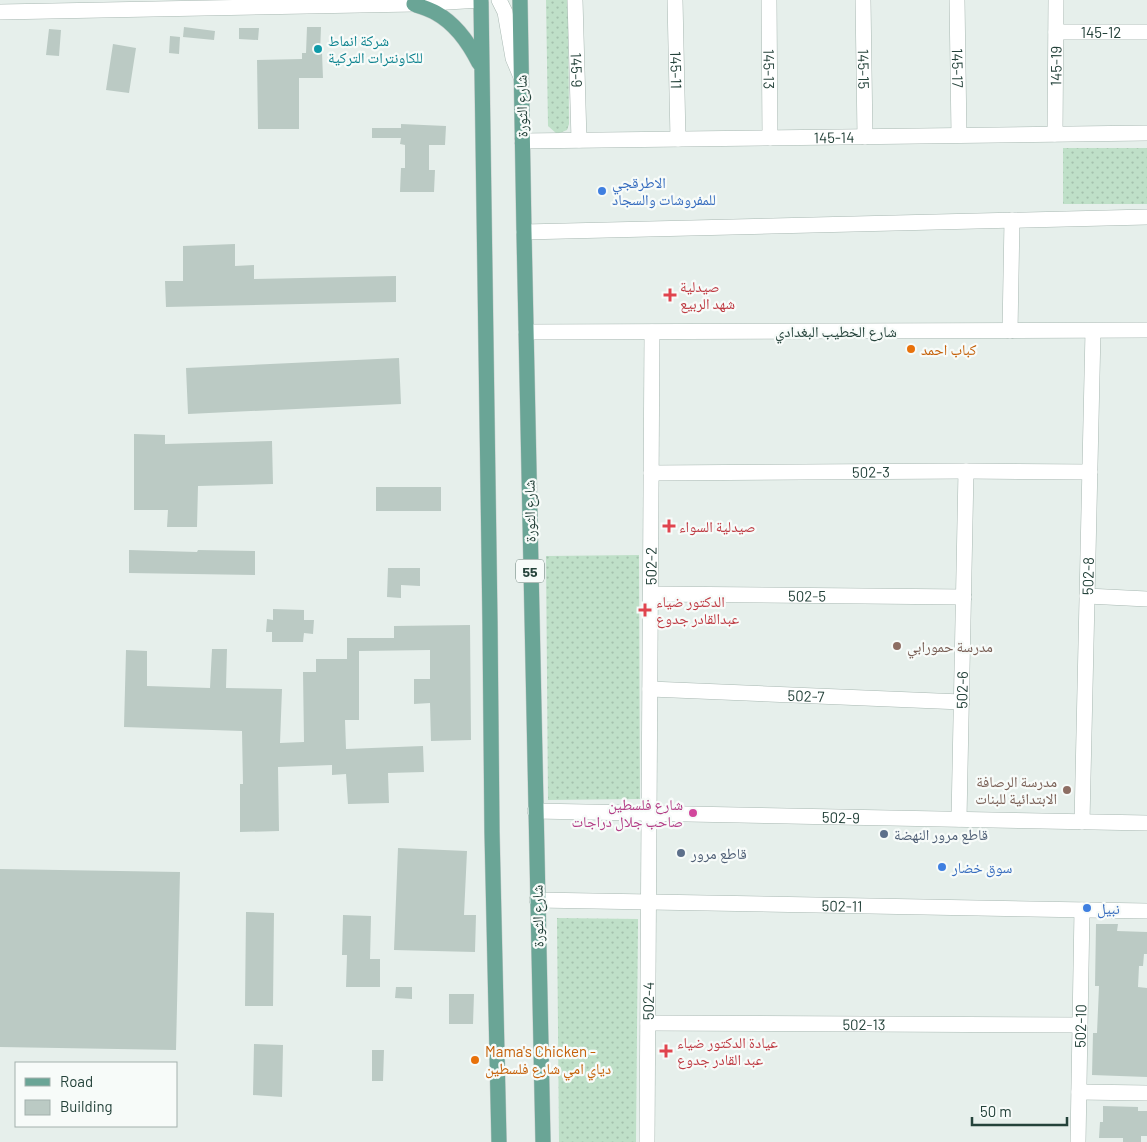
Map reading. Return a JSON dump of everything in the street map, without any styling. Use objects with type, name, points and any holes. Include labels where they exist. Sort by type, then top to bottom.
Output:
[{"type":"main road","points":[[481,0],[492,832],[499,1142]]},
{"type":"main road","name":"شارع الثورة","points":[[520,0],[543,1142]]},
{"type":"main road","points":[[414,4],[436,13],[456,28],[471,46],[481,68]]},
{"type":"street","points":[[3,8],[414,4],[481,0]]},
{"type":"street","points":[[499,0],[505,12],[513,58],[521,77]]},
{"type":"street","name":"145-9","points":[[575,0],[579,140]]},
{"type":"street","name":"145-11","points":[[675,0],[678,139]]},
{"type":"street","name":"145-13","points":[[769,0],[770,138]]},
{"type":"street","name":"145-15","points":[[863,0],[865,137]]},
{"type":"street","name":"145-17","points":[[957,0],[959,135]]},
{"type":"street","name":"145-19","points":[[1055,134],[1056,0]]},
{"type":"street","name":"145-12","points":[[1056,32],[1147,32]]},
{"type":"street","name":"145-14","points":[[522,141],[1147,133]]},
{"type":"street","points":[[524,232],[1147,217]]},
{"type":"street","points":[[1010,331],[1012,220]]},
{"type":"street","name":"502-8","points":[[1082,822],[1093,330]]},
{"type":"street","name":"شارع الخطيب البغدادي","points":[[526,332],[1147,330]]},
{"type":"street","name":"502-2","points":[[649,858],[652,332]]},
{"type":"street","name":"502-6","points":[[959,819],[966,471]]},
{"type":"street","name":"502-3","points":[[651,473],[1090,472]]},
{"type":"street","name":"502-5","points":[[651,594],[964,597]]},
{"type":"street","points":[[1087,596],[1147,599]]},
{"type":"street","name":"502-7","points":[[650,689],[962,702]]},
{"type":"street","name":"502-9","points":[[535,811],[1147,823]]},
{"type":"street","name":"502-4","points":[[647,1142],[649,858]]},
{"type":"street","name":"502-11","points":[[537,900],[1147,911]]},
{"type":"street","name":"502-10","points":[[1078,1142],[1082,910]]},
{"type":"street","name":"502-13","points":[[648,1023],[1080,1025]]},
{"type":"street","points":[[1079,1092],[1147,1093]]},
{"type":"green space","points":[[546,0],[568,0],[569,124],[567,130],[557,134],[548,126]]},
{"type":"green space","points":[[1063,148],[1147,148],[1147,204],[1063,204]]},
{"type":"green space","points":[[639,555],[640,799],[548,800],[546,556]]},
{"type":"green space","points":[[557,918],[638,919],[636,1142],[559,1142]]},
{"type":"building","points":[[184,27],[215,31],[214,40],[183,37]]},
{"type":"building","points":[[307,27],[321,27],[320,53],[322,53],[323,78],[299,78],[299,129],[258,129],[257,60],[302,59],[302,53],[306,53]]},
{"type":"building","points":[[239,28],[259,28],[258,40],[239,39]]},
{"type":"building","points":[[49,29],[61,30],[59,56],[46,55]]},
{"type":"building","points":[[170,36],[180,37],[179,54],[169,53]]},
{"type":"building","points":[[113,44],[136,48],[129,93],[106,90]]},
{"type":"building","points":[[401,124],[446,126],[445,145],[429,145],[429,170],[435,170],[434,192],[400,192],[401,168],[405,168],[405,145],[400,144],[401,138],[372,138],[372,128],[401,128]]},
{"type":"building","points":[[235,244],[235,266],[254,265],[254,279],[396,276],[396,302],[166,307],[165,281],[183,281],[183,246]]},
{"type":"building","points":[[399,358],[401,404],[188,414],[186,368]]},
{"type":"building","points":[[134,434],[165,435],[165,444],[272,441],[273,484],[198,486],[197,527],[167,527],[168,510],[134,510]]},
{"type":"building","points":[[376,487],[441,487],[441,511],[376,511]]},
{"type":"building","points":[[129,550],[255,551],[255,575],[129,573]]},
{"type":"building","points":[[388,568],[420,568],[420,586],[401,585],[401,598],[387,597]]},
{"type":"building","points":[[273,609],[304,610],[304,620],[314,620],[313,634],[304,633],[303,642],[272,642],[272,632],[266,632],[267,619],[273,620]]},
{"type":"building","points":[[470,625],[471,740],[431,741],[430,703],[414,704],[414,679],[430,679],[430,650],[359,651],[359,720],[345,720],[346,749],[423,746],[424,772],[388,773],[389,803],[348,804],[346,774],[332,775],[332,765],[278,767],[279,831],[240,832],[240,784],[243,784],[242,731],[124,727],[126,650],[147,651],[147,686],[210,688],[212,649],[227,649],[226,688],[282,689],[280,743],[304,742],[303,672],[316,672],[316,659],[347,659],[347,638],[394,638],[394,626]]},
{"type":"building","points":[[398,848],[467,851],[464,915],[476,915],[475,952],[394,950]]},
{"type":"building","points":[[0,869],[180,872],[176,1050],[0,1047]]},
{"type":"building","points":[[246,912],[274,913],[273,1006],[245,1006]]},
{"type":"building","points":[[343,915],[371,916],[370,959],[380,959],[380,987],[346,987],[347,955],[342,955]]},
{"type":"building","points":[[1096,924],[1118,924],[1117,931],[1147,932],[1147,954],[1144,954],[1143,966],[1139,966],[1138,987],[1147,988],[1147,1077],[1092,1075],[1093,1033],[1097,1033],[1099,986],[1095,986]]},
{"type":"building","points":[[396,987],[412,987],[412,999],[395,998]]},
{"type":"building","points":[[449,994],[474,994],[473,1024],[449,1024]]},
{"type":"building","points":[[254,1044],[283,1045],[282,1097],[253,1095]]},
{"type":"building","points":[[372,1050],[384,1050],[383,1081],[372,1081]]},
{"type":"building","points":[[1103,1106],[1138,1107],[1138,1111],[1147,1111],[1147,1136],[1141,1136],[1141,1142],[1123,1142],[1123,1138],[1099,1138],[1100,1122],[1103,1122]]},
{"type":"place","name":"شركة انماط للكاونترات التركية","points":[[318,49]]},
{"type":"place","name":"الاطرقجي للمفروشات والسجاد","points":[[602,191]]},
{"type":"place","name":"صيدلية شهد الربيع","points":[[670,295]]},
{"type":"place","name":"كباب احمد","points":[[911,349]]},
{"type":"place","name":"صيدلية السواء","points":[[669,526]]},
{"type":"place","name":"الدكتور ضياء عبدالقادر جدوع","points":[[645,610]]},
{"type":"place","name":"مدرسة حمورابي","points":[[897,646]]},
{"type":"place","name":"مدرسة الرصافة الابتدائية للبنات","points":[[1067,790]]},
{"type":"place","name":"شارع فلسطين صاحب جلال دراجات","points":[[693,813]]},
{"type":"place","name":"قاطع مرور النهضة","points":[[884,834]]},
{"type":"place","name":"قاطع مرور","points":[[681,853]]},
{"type":"place","name":"سوق خضار","points":[[942,867]]},
{"type":"place","name":"نبيل","points":[[1087,908]]},
{"type":"place","name":"عيادة الدكتور ضياء عبد القادر جدوع","points":[[666,1051]]},
{"type":"place","name":"Mama's Chicken - دياي امي شارع فلسطين","points":[[475,1060]]}]
